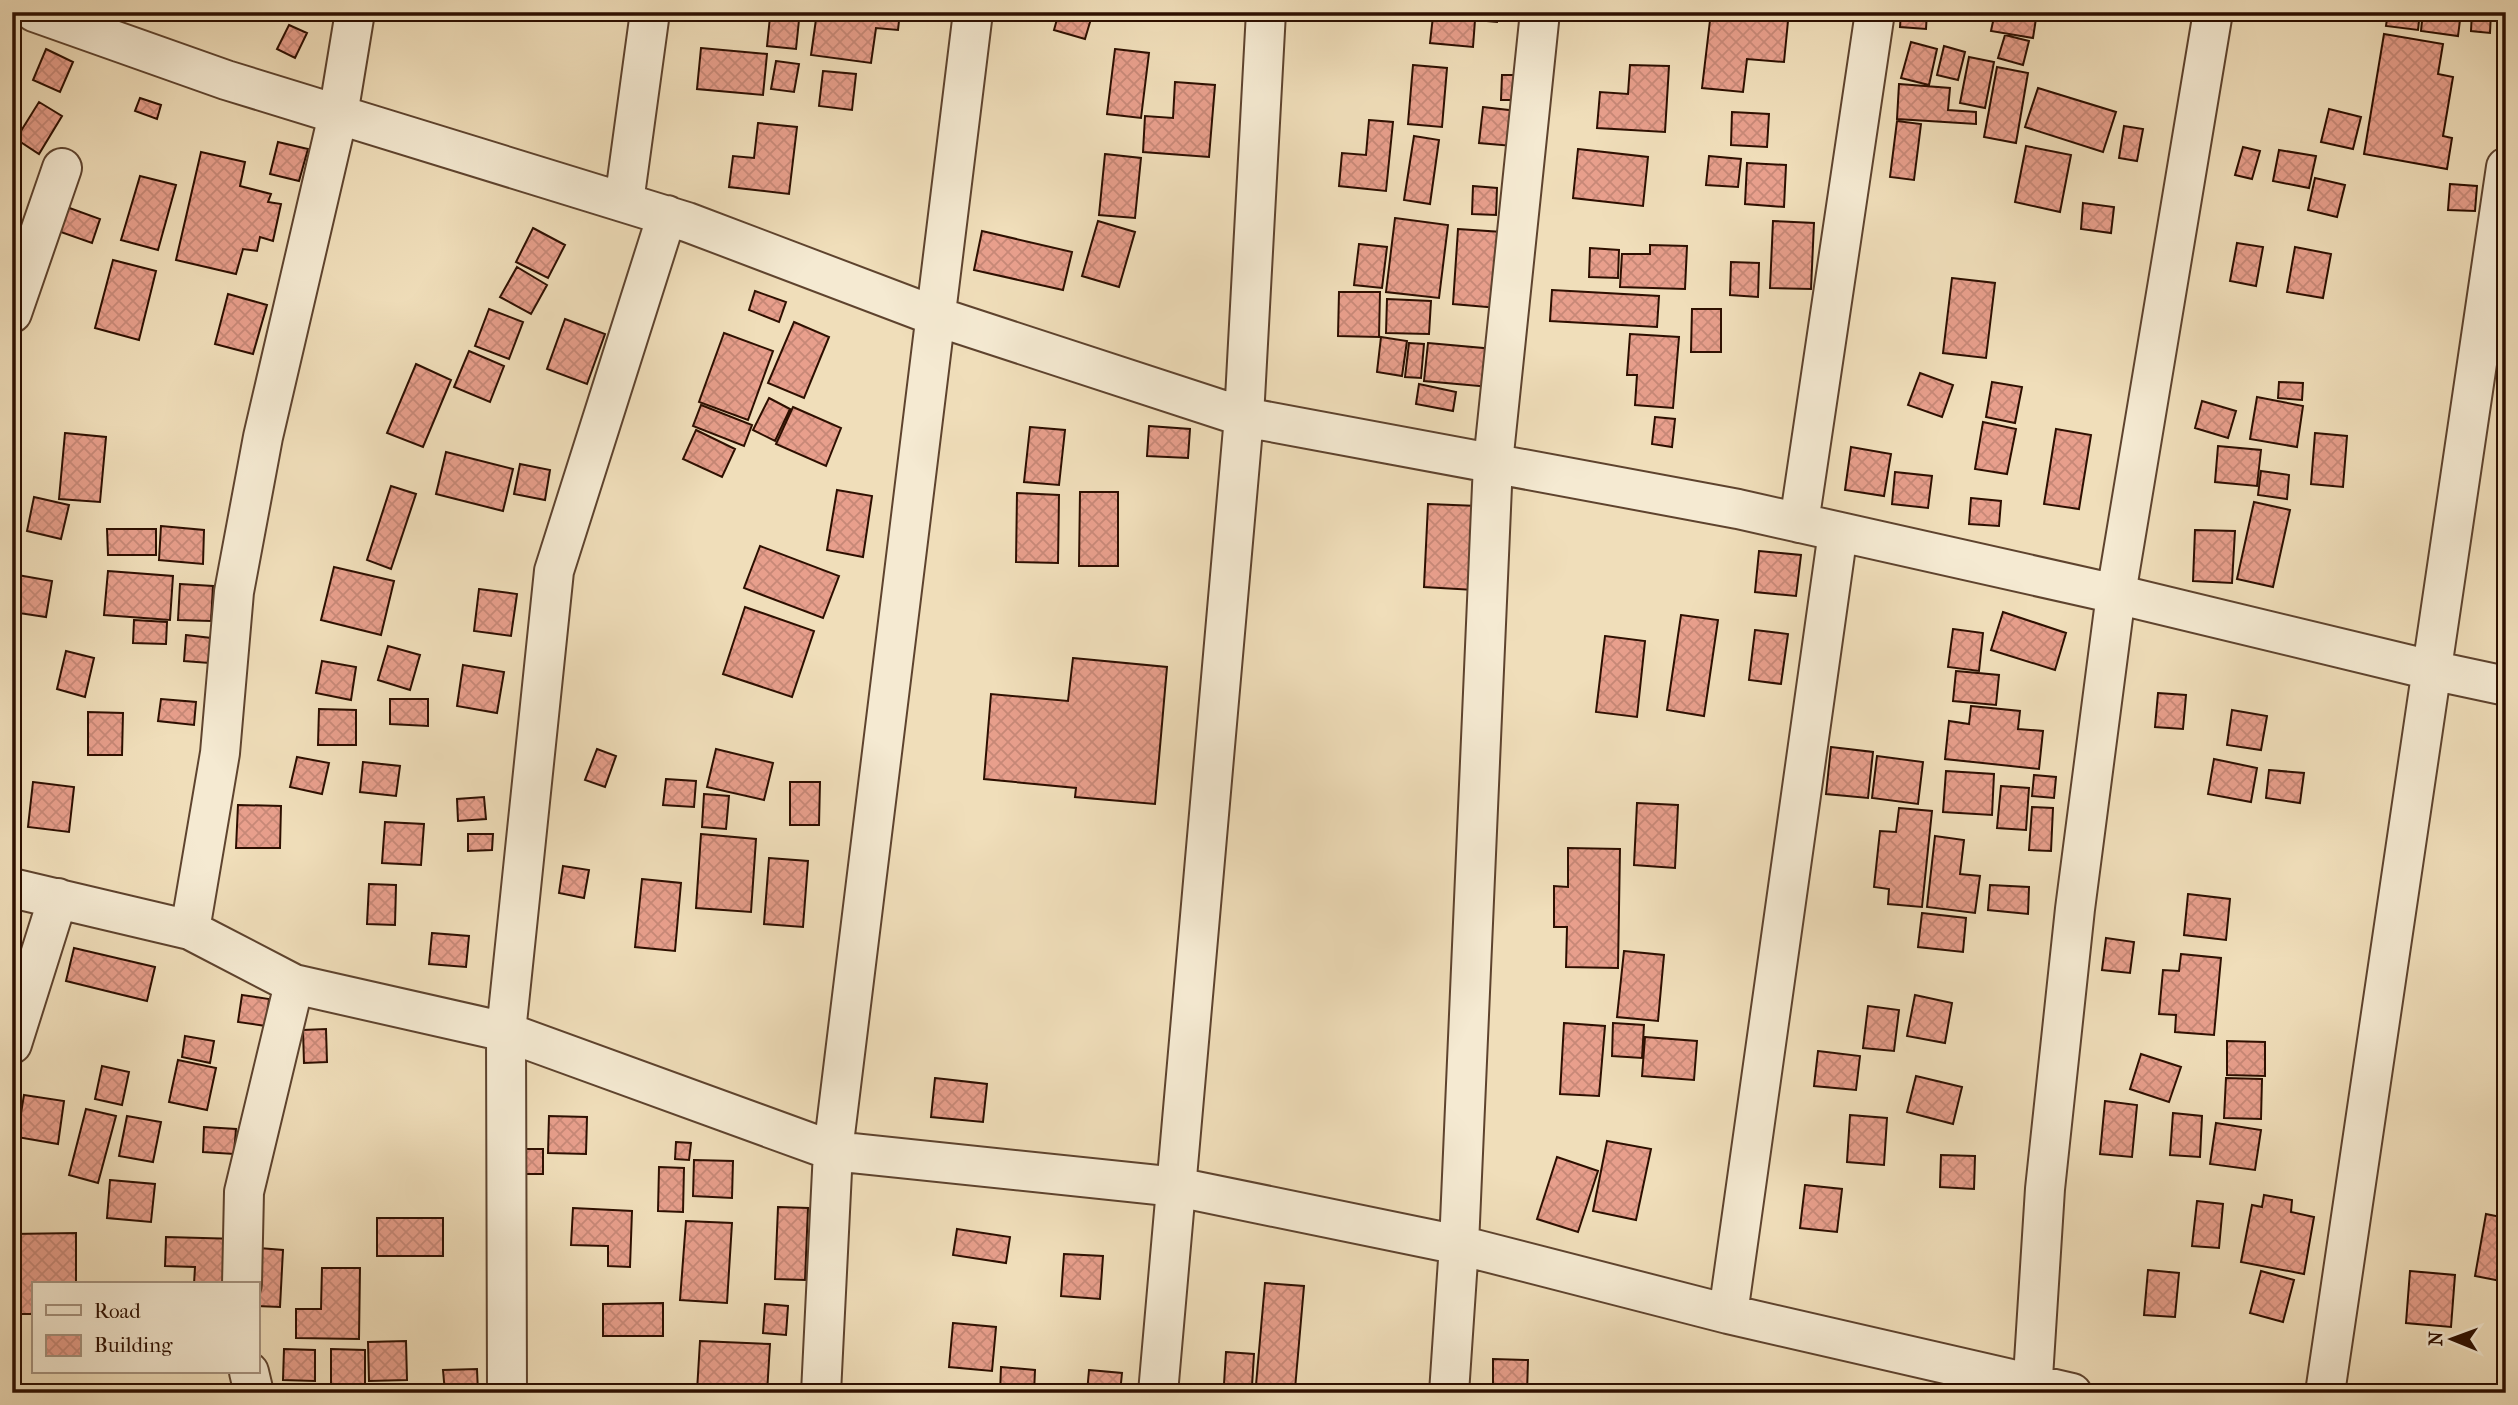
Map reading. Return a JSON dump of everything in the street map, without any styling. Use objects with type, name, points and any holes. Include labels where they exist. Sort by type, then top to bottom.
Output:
[{"type":"street","points":[[34,12],[213,76],[667,215],[935,316],[1244,417],[1799,523],[2506,686]]},
{"type":"street","points":[[190,930],[220,753],[234,592],[262,437],[338,115],[355,12]]},
{"type":"street","points":[[624,202],[650,12]]},
{"type":"street","points":[[821,1393],[833,1151],[973,12]]},
{"type":"street","points":[[1158,1393],[1244,417],[1266,12]]},
{"type":"street","points":[[1448,1393],[1459,1245],[1493,463],[1540,12]]},
{"type":"street","points":[[1799,523],[1875,12]]},
{"type":"street","points":[[2032,1388],[2049,1149],[2075,909],[2116,594],[2213,12]]},
{"type":"street","points":[[2325,1393],[2506,167]]},
{"type":"street","points":[[12,313],[62,168]]},
{"type":"street","points":[[507,1393],[506,1032],[554,571],[667,215]]},
{"type":"street","points":[[1728,1314],[1838,532]]},
{"type":"street","points":[[12,888],[190,930],[293,984],[506,1032],[833,1151],[1177,1187],[1459,1245],[2032,1388],[2072,1393]]},
{"type":"street","points":[[12,1044],[58,898]]},
{"type":"street","points":[[242,1282],[244,1192],[293,984]]},
{"type":"street","points":[[249,1374],[254,1393]]},
{"type":"building","points":[[110,12],[126,12],[124,19]]},
{"type":"building","points":[[817,12],[900,12],[898,30],[876,28],[871,63],[811,55]]},
{"type":"building","points":[[1059,12],[1093,12],[1085,39],[1054,30]]},
{"type":"building","points":[[1419,12],[1498,12],[1497,22],[1475,20],[1473,47],[1430,43],[1433,16],[1418,15]]},
{"type":"building","points":[[1711,12],[1788,21],[1784,62],[1747,59],[1743,92],[1702,88]]},
{"type":"building","points":[[1901,12],[1927,12],[1926,29],[1900,27]]},
{"type":"building","points":[[1995,12],[2037,12],[2033,38],[1991,31]]},
{"type":"building","points":[[2388,12],[2420,12],[2418,30],[2386,26]]},
{"type":"building","points":[[2423,12],[2461,12],[2458,36],[2421,31]]},
{"type":"building","points":[[2472,12],[2491,12],[2490,33],[2471,31]]},
{"type":"building","points":[[770,17],[799,20],[796,49],[767,46]]},
{"type":"building","points":[[289,25],[307,33],[295,58],[277,49]]},
{"type":"building","points":[[2384,34],[2443,44],[2438,74],[2453,77],[2443,136],[2452,138],[2447,169],[2364,154]]},
{"type":"building","points":[[2005,35],[2029,41],[2023,65],[1998,58]]},
{"type":"building","points":[[1911,42],[1937,49],[1929,85],[1901,78]]},
{"type":"building","points":[[1944,46],[1965,52],[1958,80],[1937,75]]},
{"type":"building","points":[[701,48],[767,54],[763,95],[697,89]]},
{"type":"building","points":[[46,49],[73,62],[60,92],[33,80]]},
{"type":"building","points":[[1115,49],[1149,53],[1141,118],[1107,114]]},
{"type":"building","points":[[1969,57],[1994,62],[1985,108],[1960,103]]},
{"type":"building","points":[[776,61],[799,64],[794,92],[771,89]]},
{"type":"building","points":[[1413,65],[1447,68],[1442,127],[1408,124]]},
{"type":"building","points":[[1630,65],[1669,66],[1665,132],[1597,128],[1600,92],[1628,94]]},
{"type":"building","points":[[1997,67],[2028,73],[2016,143],[1984,137]]},
{"type":"building","points":[[823,71],[856,74],[852,110],[819,106]]},
{"type":"building","points":[[1502,75],[1520,75],[1519,100],[1501,100]]},
{"type":"building","points":[[1175,82],[1215,85],[1209,157],[1143,152],[1145,116],[1173,118]]},
{"type":"building","points":[[1899,84],[1950,88],[1948,110],[1976,112],[1976,124],[1897,119]]},
{"type":"building","points":[[2038,88],[2116,112],[2103,152],[2025,127]]},
{"type":"building","points":[[140,98],[161,105],[157,119],[135,111]]},
{"type":"building","points":[[39,102],[62,116],[39,154],[16,139]]},
{"type":"building","points":[[1483,107],[1517,111],[1513,146],[1479,143]]},
{"type":"building","points":[[2329,109],[2361,117],[2353,149],[2321,142]]},
{"type":"building","points":[[1732,112],[1769,114],[1767,147],[1731,145]]},
{"type":"building","points":[[1369,120],[1393,122],[1386,191],[1339,186],[1342,153],[1366,155]]},
{"type":"building","points":[[1897,121],[1921,124],[1914,180],[1890,177]]},
{"type":"building","points":[[758,123],[797,127],[789,194],[729,187],[733,156],[754,158]]},
{"type":"building","points":[[2124,126],[2143,129],[2137,161],[2119,158]]},
{"type":"building","points":[[1414,136],[1439,140],[1430,204],[1404,200]]},
{"type":"building","points":[[278,142],[308,149],[299,181],[270,174]]},
{"type":"building","points":[[2026,146],[2071,155],[2060,212],[2015,202]]},
{"type":"building","points":[[2243,147],[2260,151],[2252,179],[2235,175]]},
{"type":"building","points":[[1578,149],[1648,157],[1643,206],[1573,198]]},
{"type":"building","points":[[2279,150],[2316,156],[2309,188],[2273,181]]},
{"type":"building","points":[[201,152],[245,162],[240,186],[271,194],[268,202],[281,204],[273,241],[260,237],[257,251],[243,249],[236,274],[176,260]]},
{"type":"building","points":[[1105,154],[1141,158],[1135,218],[1099,215]]},
{"type":"building","points":[[1709,156],[1741,159],[1738,187],[1706,185]]},
{"type":"building","points":[[1747,163],[1786,165],[1784,207],[1745,204]]},
{"type":"building","points":[[140,176],[176,185],[158,250],[121,240]]},
{"type":"building","points":[[2315,178],[2345,185],[2337,217],[2308,210]]},
{"type":"building","points":[[2450,184],[2477,186],[2475,211],[2448,210]]},
{"type":"building","points":[[1473,186],[1497,188],[1496,215],[1472,214]]},
{"type":"building","points":[[2083,203],[2114,207],[2111,233],[2081,229]]},
{"type":"building","points":[[64,206],[100,219],[92,243],[55,230]]},
{"type":"building","points":[[1395,218],[1448,225],[1439,298],[1386,292]]},
{"type":"building","points":[[1098,221],[1135,232],[1119,287],[1082,276]]},
{"type":"building","points":[[1773,221],[1814,223],[1811,289],[1770,288]]},
{"type":"building","points":[[533,228],[565,245],[548,278],[516,262]]},
{"type":"building","points":[[1458,229],[1502,232],[1498,308],[1453,304]]},
{"type":"building","points":[[982,231],[1072,252],[1063,290],[974,270]]},
{"type":"building","points":[[2237,243],[2263,247],[2256,286],[2230,281]]},
{"type":"building","points":[[1359,244],[1387,247],[1382,288],[1354,285]]},
{"type":"building","points":[[1650,245],[1687,246],[1685,289],[1620,287],[1622,254],[1650,254]]},
{"type":"building","points":[[2295,247],[2331,254],[2323,298],[2287,292]]},
{"type":"building","points":[[1590,248],[1619,250],[1618,278],[1589,277]]},
{"type":"building","points":[[113,260],[156,271],[139,340],[95,328]]},
{"type":"building","points":[[1731,262],[1759,263],[1758,297],[1730,295]]},
{"type":"building","points":[[517,267],[547,285],[531,314],[500,297]]},
{"type":"building","points":[[1952,278],[1995,283],[1986,358],[1943,353]]},
{"type":"building","points":[[1552,290],[1659,296],[1657,327],[1550,321]]},
{"type":"building","points":[[755,291],[786,302],[779,322],[749,310]]},
{"type":"building","points":[[1339,292],[1380,292],[1379,337],[1338,336]]},
{"type":"building","points":[[228,294],[267,305],[253,354],[215,344]]},
{"type":"building","points":[[1387,299],[1431,301],[1429,334],[1386,333]]},
{"type":"building","points":[[489,309],[523,322],[509,359],[475,346]]},
{"type":"building","points":[[1692,309],[1721,309],[1721,352],[1691,352]]},
{"type":"building","points":[[565,319],[605,334],[587,384],[547,369]]},
{"type":"building","points":[[794,322],[829,337],[804,398],[768,383]]},
{"type":"building","points":[[724,333],[773,351],[748,420],[699,402]]},
{"type":"building","points":[[1630,334],[1679,337],[1673,408],[1635,405],[1637,375],[1627,375]]},
{"type":"building","points":[[1381,337],[1407,341],[1402,376],[1377,372]]},
{"type":"building","points":[[1409,343],[1424,344],[1421,378],[1405,377]]},
{"type":"building","points":[[1428,343],[1494,349],[1490,387],[1424,381]]},
{"type":"building","points":[[469,351],[504,366],[490,402],[454,387]]},
{"type":"building","points":[[416,364],[451,380],[423,447],[387,433]]},
{"type":"building","points":[[1920,373],[1953,385],[1942,417],[1908,405]]},
{"type":"building","points":[[1992,382],[2022,387],[2015,423],[1986,417]]},
{"type":"building","points":[[2279,382],[2303,383],[2302,400],[2278,398]]},
{"type":"building","points":[[1419,384],[1456,392],[1453,411],[1416,404]]},
{"type":"building","points":[[2257,397],[2303,406],[2297,447],[2250,439]]},
{"type":"building","points":[[769,398],[790,409],[775,441],[753,430]]},
{"type":"building","points":[[2202,401],[2236,411],[2228,438],[2195,428]]},
{"type":"building","points":[[701,405],[752,425],[744,446],[693,426]]},
{"type":"building","points":[[793,407],[841,428],[826,466],[776,444]]},
{"type":"building","points":[[1655,417],[1675,419],[1672,447],[1652,444]]},
{"type":"building","points":[[1983,422],[2016,429],[2007,474],[1975,469]]},
{"type":"building","points":[[1149,426],[1190,429],[1188,458],[1147,456]]},
{"type":"building","points":[[1030,427],[1065,430],[1059,485],[1024,482]]},
{"type":"building","points":[[2056,429],[2091,435],[2079,509],[2044,504]]},
{"type":"building","points":[[696,430],[735,449],[722,477],[683,459]]},
{"type":"building","points":[[65,433],[106,437],[100,502],[59,499]]},
{"type":"building","points":[[2315,433],[2347,436],[2343,487],[2311,484]]},
{"type":"building","points":[[2218,446],[2261,450],[2257,486],[2215,482]]},
{"type":"building","points":[[1851,447],[1891,454],[1884,496],[1845,490]]},
{"type":"building","points":[[446,452],[513,469],[503,511],[436,494]]},
{"type":"building","points":[[520,464],[550,470],[545,500],[514,494]]},
{"type":"building","points":[[2261,471],[2289,475],[2287,499],[2258,495]]},
{"type":"building","points":[[1895,472],[1932,476],[1928,508],[1892,504]]},
{"type":"building","points":[[391,486],[416,494],[391,569],[367,560]]},
{"type":"building","points":[[837,490],[872,496],[863,557],[827,550]]},
{"type":"building","points":[[1080,492],[1118,492],[1118,566],[1079,566]]},
{"type":"building","points":[[1017,493],[1059,495],[1058,563],[1016,562]]},
{"type":"building","points":[[34,497],[69,505],[61,539],[27,531]]},
{"type":"building","points":[[1971,498],[2001,501],[1999,526],[1969,524]]},
{"type":"building","points":[[2254,502],[2290,510],[2273,587],[2237,579]]},
{"type":"building","points":[[1428,504],[1478,506],[1474,590],[1424,587]]},
{"type":"building","points":[[161,526],[204,530],[203,564],[159,560]]},
{"type":"building","points":[[107,529],[156,529],[156,555],[108,555]]},
{"type":"building","points":[[2195,530],[2235,531],[2232,583],[2193,581]]},
{"type":"building","points":[[760,546],[839,576],[823,618],[744,588]]},
{"type":"building","points":[[1759,551],[1801,555],[1796,596],[1755,592]]},
{"type":"building","points":[[334,567],[394,581],[381,635],[321,620]]},
{"type":"building","points":[[108,571],[173,576],[170,620],[104,615]]},
{"type":"building","points":[[12,574],[52,581],[46,617],[12,612]]},
{"type":"building","points":[[180,584],[213,586],[211,621],[178,620]]},
{"type":"building","points":[[479,589],[517,594],[511,636],[474,631]]},
{"type":"building","points":[[745,607],[814,631],[792,697],[723,674]]},
{"type":"building","points":[[2003,612],[2066,633],[2055,670],[1991,650]]},
{"type":"building","points":[[1681,615],[1718,620],[1704,716],[1667,710]]},
{"type":"building","points":[[134,620],[167,622],[166,644],[133,643]]},
{"type":"building","points":[[1953,629],[1983,633],[1979,671],[1948,667]]},
{"type":"building","points":[[1755,630],[1788,634],[1781,684],[1749,680]]},
{"type":"building","points":[[186,635],[211,638],[209,663],[184,661]]},
{"type":"building","points":[[1605,636],[1645,641],[1637,717],[1596,712]]},
{"type":"building","points":[[388,646],[420,655],[410,690],[378,680]]},
{"type":"building","points":[[66,651],[94,658],[85,697],[57,689]]},
{"type":"building","points":[[1073,658],[1167,667],[1155,804],[1075,797],[1076,788],[984,779],[991,694],[1068,701]]},
{"type":"building","points":[[322,661],[356,667],[351,700],[316,693]]},
{"type":"building","points":[[463,665],[504,672],[497,713],[457,706]]},
{"type":"building","points":[[1956,671],[1999,675],[1996,705],[1953,701]]},
{"type":"building","points":[[2158,693],[2186,695],[2183,729],[2155,727]]},
{"type":"building","points":[[161,699],[196,702],[194,725],[158,721]]},
{"type":"building","points":[[390,699],[428,699],[428,726],[390,724]]},
{"type":"building","points":[[1971,706],[2020,711],[2018,729],[2043,731],[2039,769],[1945,759],[1949,721],[1969,724]]},
{"type":"building","points":[[319,709],[356,710],[356,745],[318,745]]},
{"type":"building","points":[[2232,710],[2267,716],[2261,750],[2227,745]]},
{"type":"building","points":[[88,712],[123,713],[122,755],[88,755]]},
{"type":"building","points":[[1831,747],[1873,752],[1868,798],[1826,794]]},
{"type":"building","points":[[597,749],[616,756],[605,787],[585,780]]},
{"type":"building","points":[[716,749],[773,763],[764,800],[707,787]]},
{"type":"building","points":[[1877,756],[1923,762],[1918,804],[1872,798]]},
{"type":"building","points":[[297,757],[329,763],[322,794],[290,787]]},
{"type":"building","points":[[2214,759],[2257,768],[2251,802],[2208,794]]},
{"type":"building","points":[[363,762],[400,766],[396,796],[360,792]]},
{"type":"building","points":[[2269,770],[2304,773],[2300,803],[2266,798]]},
{"type":"building","points":[[1946,771],[1994,774],[1992,815],[1943,812]]},
{"type":"building","points":[[2034,775],[2056,777],[2054,798],[2032,796]]},
{"type":"building","points":[[666,779],[696,781],[694,807],[663,805]]},
{"type":"building","points":[[33,782],[74,787],[69,832],[28,827]]},
{"type":"building","points":[[790,782],[820,782],[819,825],[790,825]]},
{"type":"building","points":[[2001,786],[2029,788],[2026,830],[1997,828]]},
{"type":"building","points":[[704,794],[729,796],[726,829],[702,827]]},
{"type":"building","points":[[484,797],[486,819],[458,821],[457,799]]},
{"type":"building","points":[[1637,803],[1678,805],[1675,868],[1634,865]]},
{"type":"building","points":[[238,805],[281,806],[280,848],[236,848]]},
{"type":"building","points":[[2032,807],[2053,808],[2051,851],[2029,850]]},
{"type":"building","points":[[1899,808],[1932,811],[1922,907],[1888,904],[1889,889],[1874,887],[1880,831],[1896,832]]},
{"type":"building","points":[[385,822],[424,824],[421,865],[382,863]]},
{"type":"building","points":[[468,834],[493,834],[492,850],[468,851]]},
{"type":"building","points":[[701,834],[756,839],[751,912],[696,908]]},
{"type":"building","points":[[1935,836],[1964,840],[1960,874],[1980,876],[1975,913],[1927,907]]},
{"type":"building","points":[[1568,848],[1620,849],[1618,968],[1566,967],[1567,927],[1554,927],[1554,886],[1568,887]]},
{"type":"building","points":[[769,858],[808,861],[803,927],[764,924]]},
{"type":"building","points":[[563,866],[589,870],[584,898],[559,893]]},
{"type":"building","points":[[642,879],[681,883],[675,951],[635,947]]},
{"type":"building","points":[[369,884],[396,885],[395,925],[367,924]]},
{"type":"building","points":[[1990,885],[2029,887],[2028,914],[1988,910]]},
{"type":"building","points":[[2188,894],[2230,899],[2226,940],[2184,935]]},
{"type":"building","points":[[1922,913],[1966,918],[1963,952],[1918,947]]},
{"type":"building","points":[[432,933],[469,936],[466,967],[429,964]]},
{"type":"building","points":[[2106,938],[2134,942],[2130,973],[2102,970]]},
{"type":"building","points":[[74,948],[155,967],[147,1001],[66,981]]},
{"type":"building","points":[[1624,951],[1664,955],[1658,1021],[1617,1017]]},
{"type":"building","points":[[2181,954],[2221,958],[2214,1035],[2175,1032],[2176,1015],[2159,1014],[2163,970],[2179,971]]},
{"type":"building","points":[[242,995],[269,999],[266,1026],[238,1022]]},
{"type":"building","points":[[1915,995],[1952,1003],[1945,1043],[1907,1036]]},
{"type":"building","points":[[1868,1006],[1899,1010],[1894,1051],[1863,1048]]},
{"type":"building","points":[[1564,1023],[1605,1026],[1599,1096],[1560,1094]]},
{"type":"building","points":[[1613,1023],[1644,1025],[1642,1058],[1612,1056]]},
{"type":"building","points":[[326,1029],[327,1062],[304,1063],[303,1030]]},
{"type":"building","points":[[185,1036],[214,1041],[210,1063],[182,1057]]},
{"type":"building","points":[[1645,1037],[1697,1041],[1694,1080],[1642,1076]]},
{"type":"building","points":[[2227,1041],[2265,1042],[2265,1076],[2227,1075]]},
{"type":"building","points":[[1818,1051],[1860,1056],[1856,1090],[1814,1086]]},
{"type":"building","points":[[2141,1054],[2181,1067],[2169,1102],[2130,1089]]},
{"type":"building","points":[[178,1060],[216,1068],[207,1110],[169,1102]]},
{"type":"building","points":[[102,1066],[129,1072],[122,1105],[95,1099]]},
{"type":"building","points":[[1916,1076],[1962,1087],[1953,1124],[1907,1112]]},
{"type":"building","points":[[935,1078],[987,1084],[983,1122],[931,1117]]},
{"type":"building","points":[[2226,1078],[2262,1079],[2261,1119],[2224,1118]]},
{"type":"building","points":[[24,1095],[64,1101],[58,1144],[17,1137]]},
{"type":"building","points":[[2105,1101],[2137,1105],[2132,1157],[2100,1154]]},
{"type":"building","points":[[86,1109],[116,1116],[98,1183],[69,1175]]},
{"type":"building","points":[[2173,1113],[2202,1116],[2200,1157],[2170,1155]]},
{"type":"building","points":[[1850,1115],[1887,1118],[1884,1165],[1847,1162]]},
{"type":"building","points":[[127,1116],[161,1122],[153,1162],[119,1156]]},
{"type":"building","points":[[549,1116],[587,1117],[586,1154],[548,1153]]},
{"type":"building","points":[[2216,1123],[2261,1130],[2255,1170],[2210,1164]]},
{"type":"building","points":[[204,1127],[236,1129],[234,1154],[203,1152]]},
{"type":"building","points":[[1607,1141],[1651,1149],[1636,1220],[1593,1211]]},
{"type":"building","points":[[676,1142],[691,1143],[689,1160],[675,1159]]},
{"type":"building","points":[[525,1149],[543,1149],[543,1174],[525,1174]]},
{"type":"building","points":[[1941,1155],[1975,1156],[1974,1189],[1940,1187]]},
{"type":"building","points":[[1557,1157],[1598,1171],[1578,1232],[1537,1219]]},
{"type":"building","points":[[694,1160],[733,1161],[732,1198],[693,1196]]},
{"type":"building","points":[[659,1167],[684,1168],[683,1212],[658,1211]]},
{"type":"building","points":[[110,1180],[155,1184],[151,1222],[107,1218]]},
{"type":"building","points":[[1805,1185],[1842,1189],[1837,1232],[1800,1228]]},
{"type":"building","points":[[2264,1195],[2292,1200],[2291,1212],[2314,1217],[2304,1274],[2241,1262],[2252,1205],[2262,1207]]},
{"type":"building","points":[[2197,1201],[2223,1204],[2219,1248],[2192,1246]]},
{"type":"building","points":[[778,1207],[808,1208],[805,1280],[775,1279]]},
{"type":"building","points":[[573,1208],[632,1211],[630,1267],[608,1266],[608,1246],[571,1245]]},
{"type":"building","points":[[2486,1214],[2506,1218],[2506,1282],[2475,1276]]},
{"type":"building","points":[[377,1218],[443,1218],[443,1256],[377,1256]]},
{"type":"building","points":[[686,1221],[732,1223],[727,1303],[680,1300]]},
{"type":"building","points":[[957,1229],[1010,1237],[1006,1263],[953,1255]]},
{"type":"building","points":[[76,1233],[76,1282],[32,1282],[32,1314],[12,1314],[12,1234]]},
{"type":"building","points":[[166,1237],[239,1239],[237,1282],[194,1282],[195,1267],[165,1266]]},
{"type":"building","points":[[259,1248],[283,1250],[280,1307],[259,1306]]},
{"type":"building","points":[[1064,1254],[1103,1256],[1100,1299],[1061,1296]]},
{"type":"building","points":[[322,1268],[360,1268],[359,1339],[296,1338],[296,1309],[321,1309]]},
{"type":"building","points":[[2148,1270],[2179,1273],[2175,1317],[2144,1315]]},
{"type":"building","points":[[2261,1271],[2294,1280],[2283,1322],[2250,1313]]},
{"type":"building","points":[[2410,1271],[2455,1275],[2451,1327],[2406,1323]]},
{"type":"building","points":[[1265,1283],[1304,1286],[1295,1389],[1256,1385]]},
{"type":"building","points":[[663,1303],[663,1336],[603,1336],[603,1304]]},
{"type":"building","points":[[765,1304],[788,1306],[786,1335],[763,1333]]},
{"type":"building","points":[[953,1323],[996,1327],[992,1371],[949,1367]]},
{"type":"building","points":[[406,1341],[407,1380],[369,1381],[368,1342]]},
{"type":"building","points":[[700,1341],[770,1344],[767,1393],[697,1391]]},
{"type":"building","points":[[284,1349],[315,1350],[315,1381],[283,1380]]},
{"type":"building","points":[[331,1349],[365,1350],[365,1393],[331,1393]]},
{"type":"building","points":[[2505,1350],[2506,1393],[2499,1393]]},
{"type":"building","points":[[1226,1352],[1254,1354],[1252,1386],[1224,1384]]},
{"type":"building","points":[[1493,1359],[1528,1360],[1527,1393],[1493,1393]]},
{"type":"building","points":[[1001,1367],[1035,1370],[1034,1393],[1000,1393]]},
{"type":"building","points":[[477,1369],[478,1393],[445,1393],[443,1370]]},
{"type":"building","points":[[1089,1370],[1122,1373],[1120,1393],[1087,1393]]},
{"type":"building","points":[[959,1390],[985,1390],[985,1393],[959,1393]]}]
